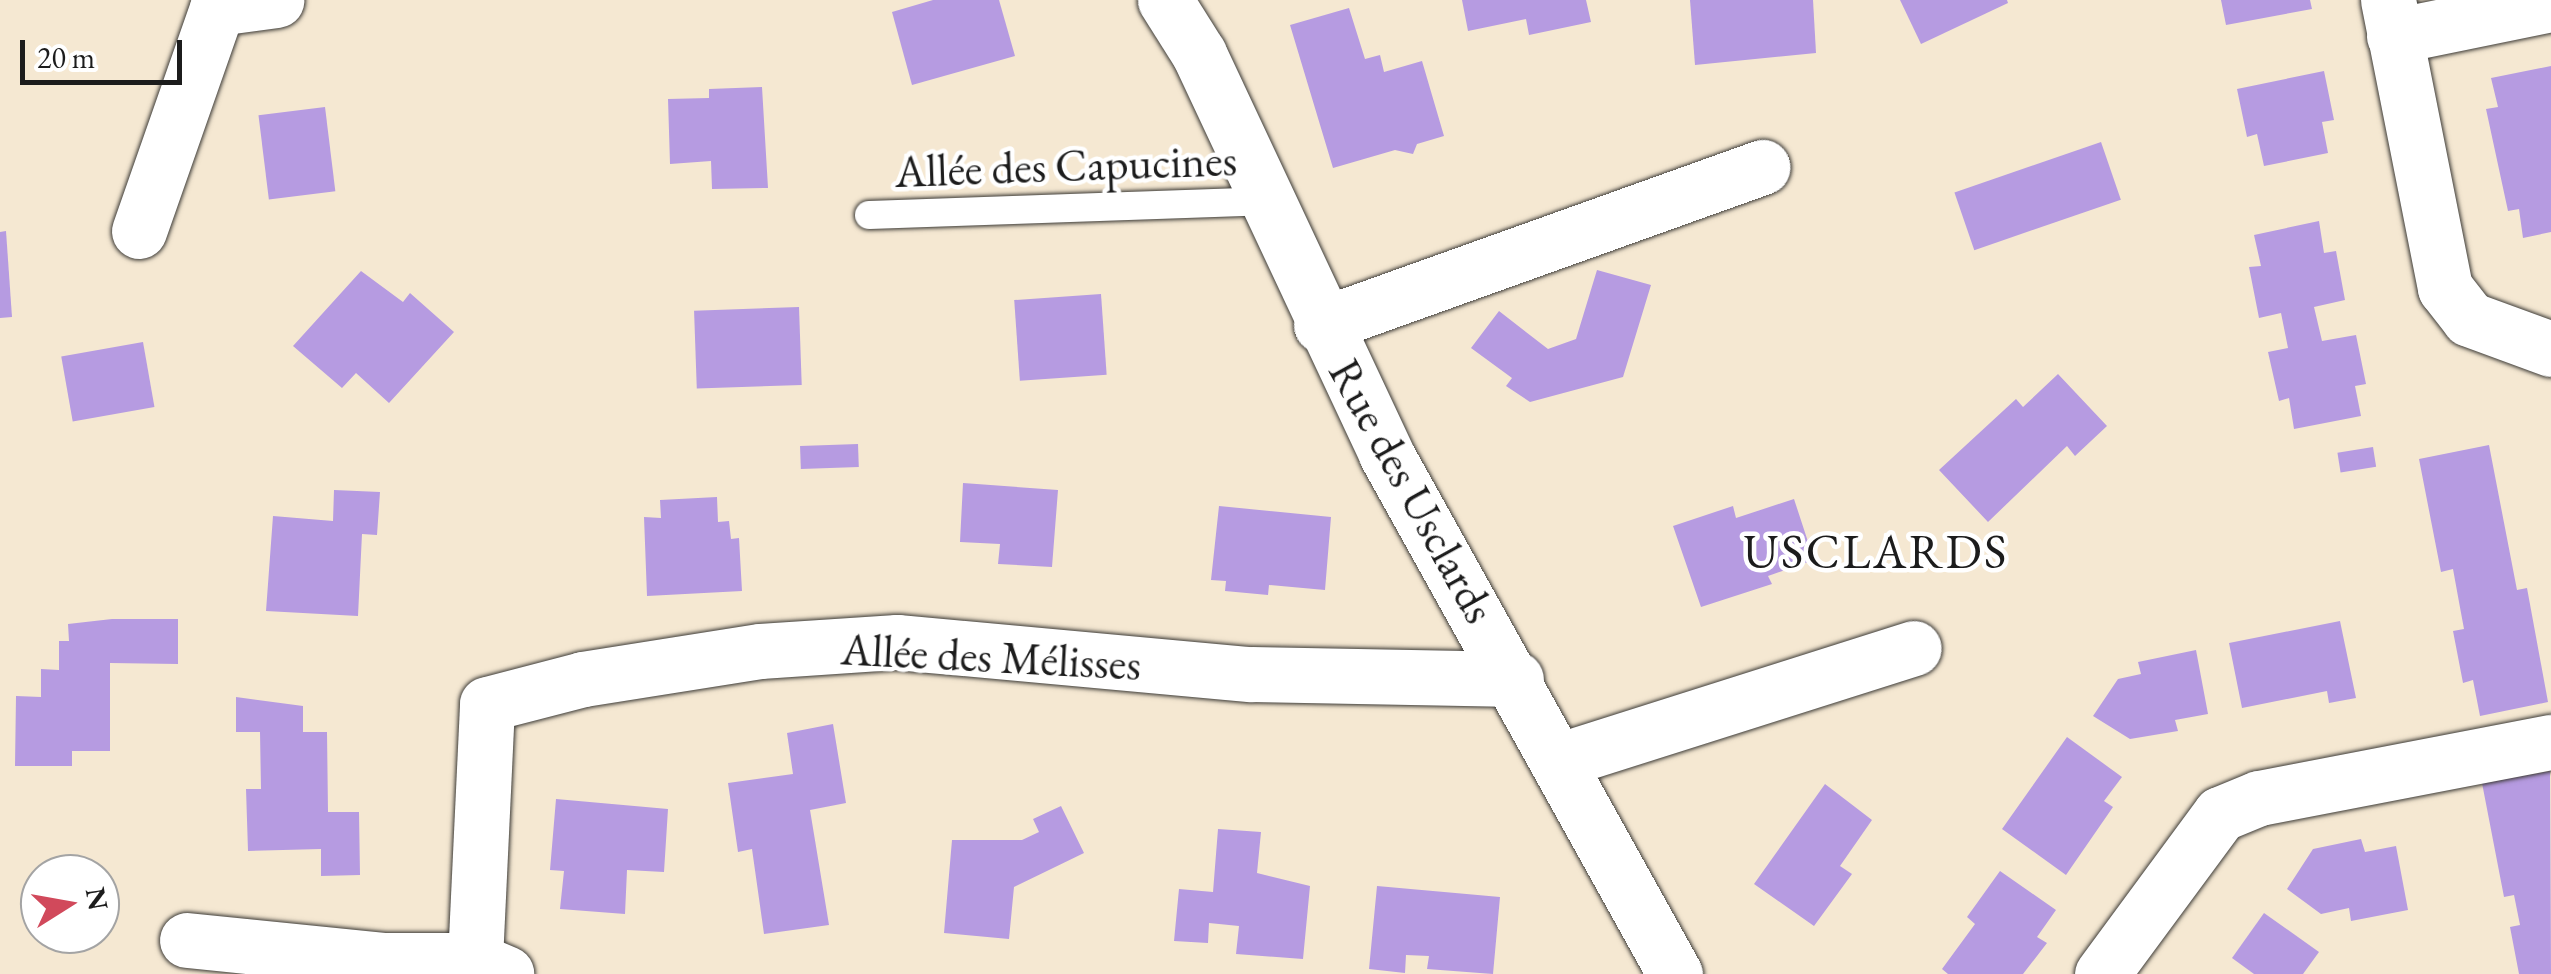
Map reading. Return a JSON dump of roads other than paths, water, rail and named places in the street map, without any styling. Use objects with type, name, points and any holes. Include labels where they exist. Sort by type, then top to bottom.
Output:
[{"type":"street","points":[[139,231],[216,8],[276,0]]},
{"type":"street","name":"Rue des Usclards","points":[[1166,0],[1200,54],[1322,326],[1386,454],[1516,679],[1676,974]]},
{"type":"street","points":[[2551,4],[2391,18],[2445,288],[2469,319],[2551,349]]},
{"type":"street","points":[[1322,326],[1763,166]]},
{"type":"street","name":"Allée des Mélisses","points":[[492,967],[487,704],[583,679],[760,651],[897,642],[1252,674],[1516,679]]},
{"type":"street","points":[[1561,760],[1914,648]]},
{"type":"street","points":[[2102,974],[2220,814],[2259,798],[2551,742]]},
{"type":"street","points":[[187,940],[492,967]]},
{"type":"lane","name":"Allée des Capucines","points":[[870,216],[1265,201]]},
{"type":"district","name":"USCLARDS","points":[[1876,552]]}]
